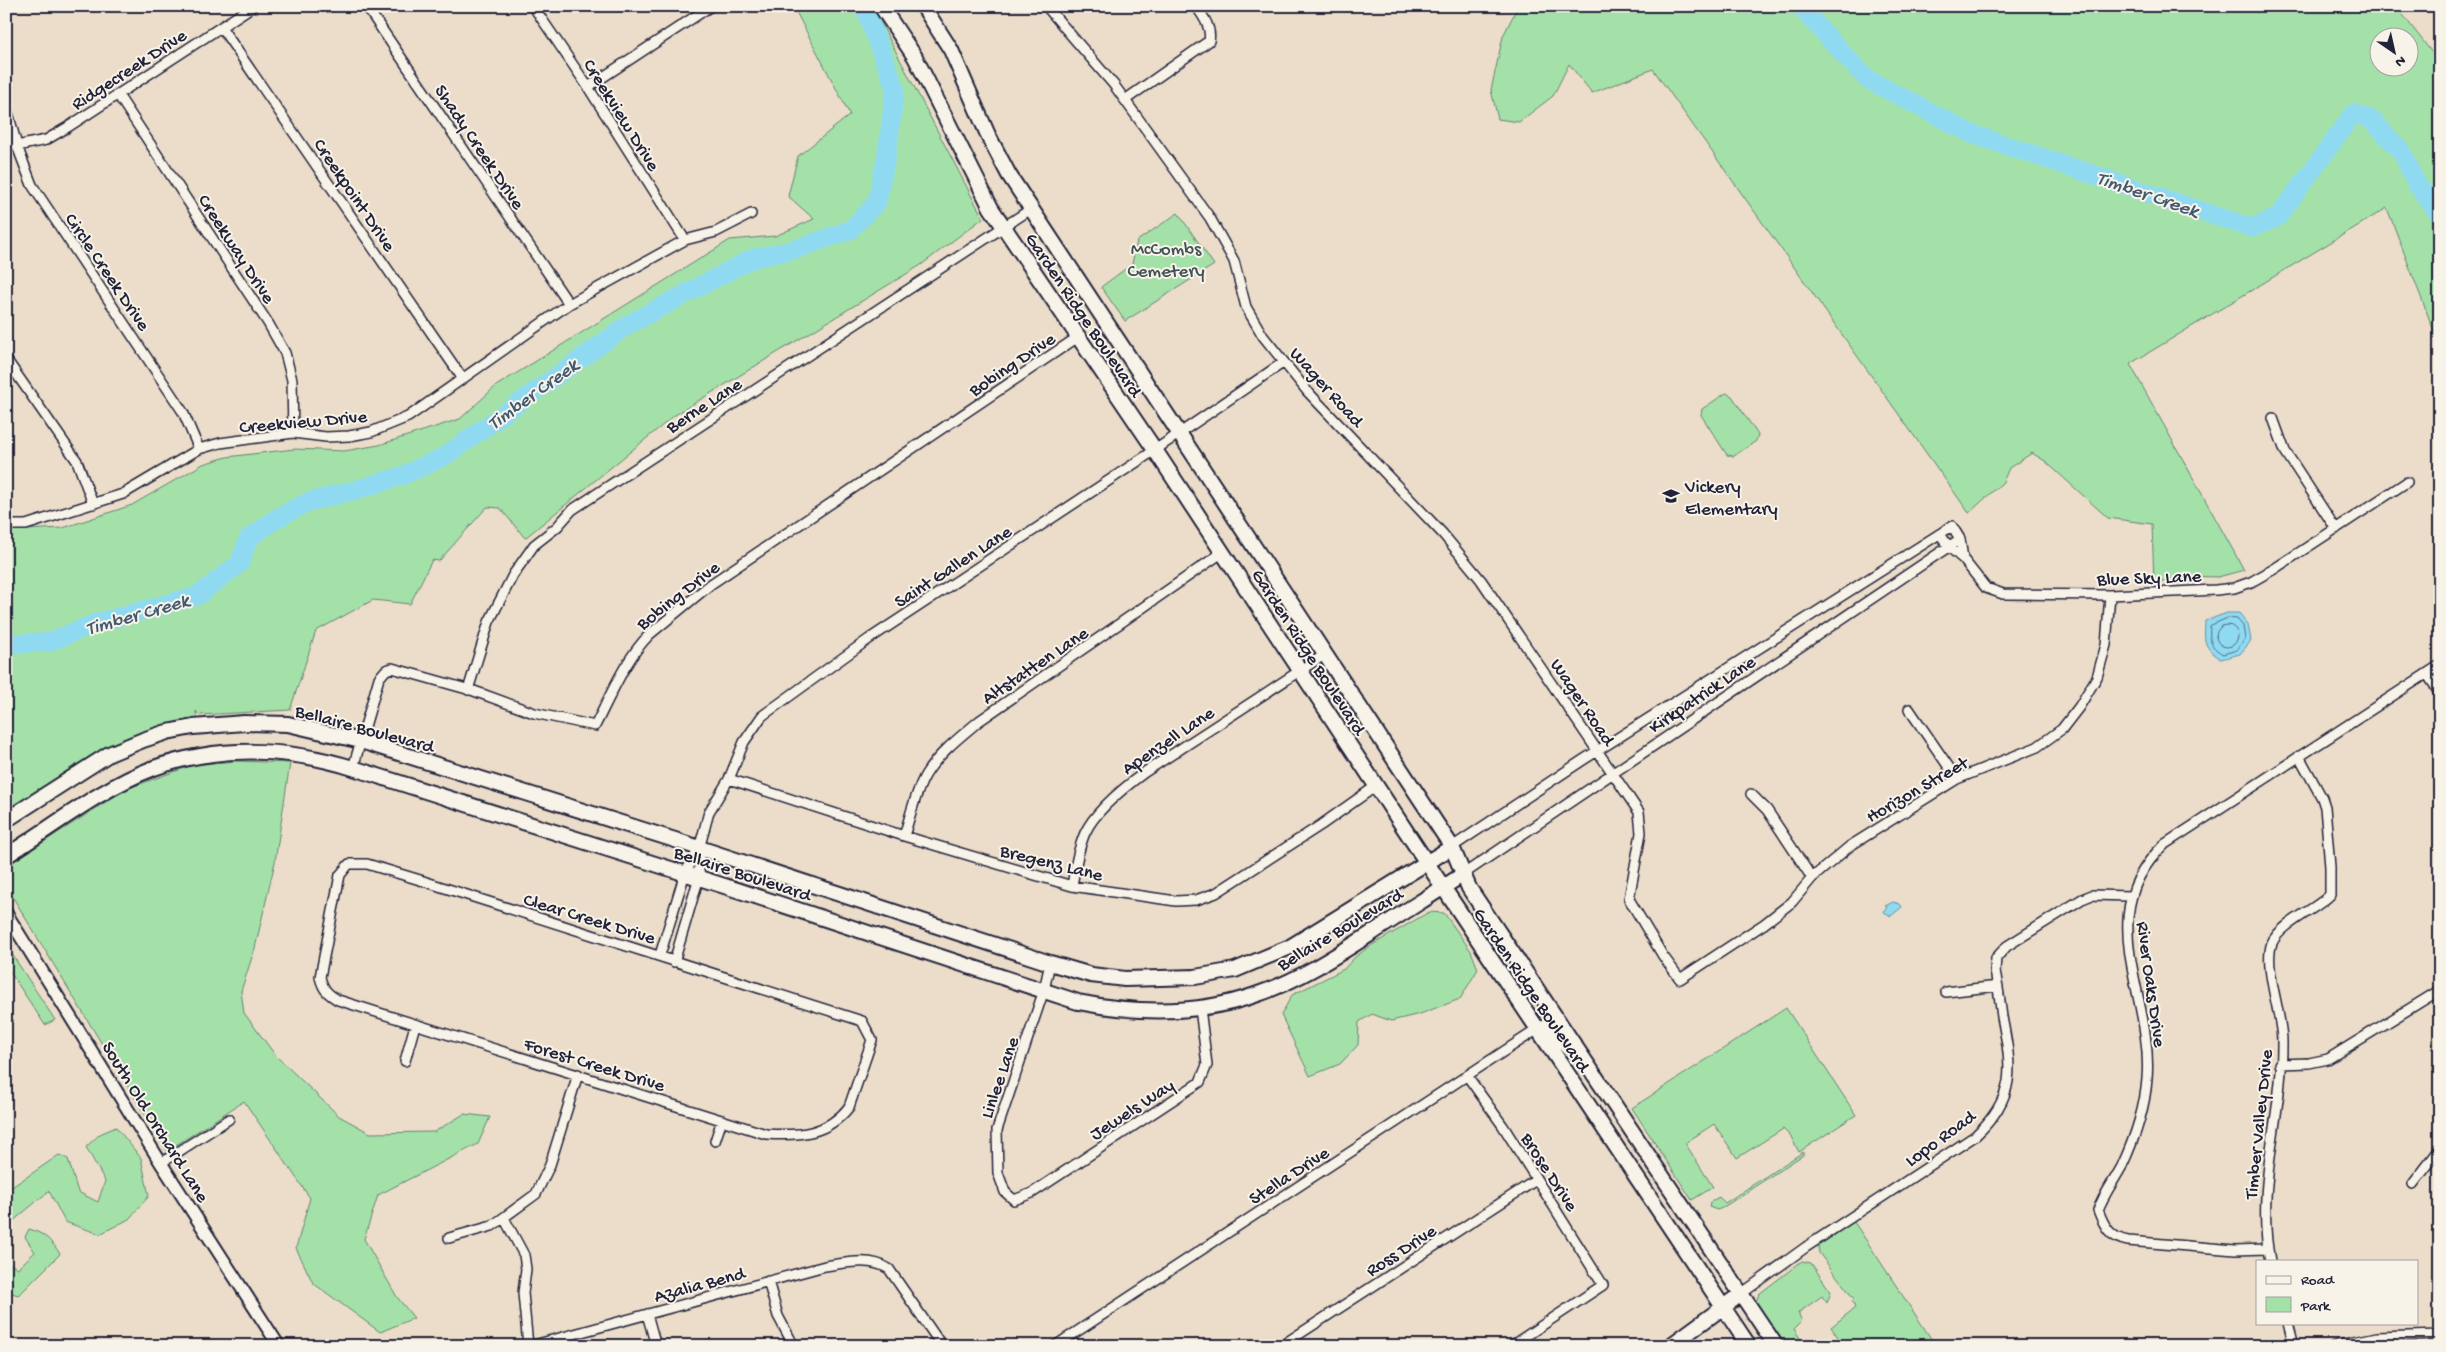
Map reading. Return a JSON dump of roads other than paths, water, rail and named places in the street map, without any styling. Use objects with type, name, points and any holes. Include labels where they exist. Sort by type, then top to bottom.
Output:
[{"type":"main road","name":"Garden Ridge Boulevard","points":[[881,6],[915,57],[979,187],[1003,227],[1156,450],[1376,786],[1749,1346]]},
{"type":"main road","name":"Garden Ridge Boulevard","points":[[923,6],[946,41],[988,136],[1009,175],[1452,847],[1462,875],[1776,1346]]},
{"type":"main road","name":"Bellaire Boulevard","points":[[6,820],[109,754],[167,732],[244,723],[288,724],[361,741],[1050,963],[1091,975],[1125,979],[1195,977],[1235,970],[1290,948],[1452,847]]},
{"type":"main road","name":"Bellaire Boulevard","points":[[6,856],[120,785],[153,768],[183,760],[225,753],[284,752],[322,758],[699,877],[1078,1002],[1130,1011],[1200,1008],[1258,994],[1297,977],[1341,952],[1462,875]]},
{"type":"main road","points":[[1538,1029],[1548,1027],[1560,1038],[1581,1065],[1605,1088]]},
{"type":"main road","points":[[1670,1346],[1742,1294]]},
{"type":"street","name":"Ridgecreek Drive","points":[[17,146],[46,140],[253,6]]},
{"type":"street","name":"Shady Creek Drive","points":[[366,6],[569,304]]},
{"type":"street","name":"Creekview Drive","points":[[533,6],[588,87],[685,240]]},
{"type":"street","points":[[588,87],[711,6]]},
{"type":"street","name":"Wager Road","points":[[1046,6],[1125,100],[1210,218],[1234,261],[1246,308],[1263,336],[1307,391],[1443,534],[1481,580],[1639,812],[1641,833],[1629,899],[1663,956],[1680,979]]},
{"type":"street","points":[[1125,100],[1209,41],[1210,34],[1207,24],[1196,6]]},
{"type":"street","name":"Creekpoint Drive","points":[[221,27],[463,379]]},
{"type":"street","name":"Creekway Drive","points":[[118,95],[268,323],[285,354],[292,380],[293,433]]},
{"type":"street","name":"Circle Creek Drive","points":[[6,105],[17,146],[32,185],[184,412],[198,449]]},
{"type":"street","name":"Berne Lane","points":[[468,690],[489,622],[513,575],[534,545],[557,527],[572,510],[1031,209]]},
{"type":"street","name":"Creekview Drive","points":[[6,525],[26,525],[123,494],[198,449],[220,443],[293,433],[326,438],[371,432],[408,417],[569,304],[685,240],[716,232],[751,214]]},
{"type":"street","name":"Bobing Drive","points":[[353,768],[379,678],[386,670],[397,668],[534,713],[595,726],[641,643],[703,590],[1078,337]]},
{"type":"street","points":[[6,359],[77,461],[92,504]]},
{"type":"street","name":"Saint Gallen Lane","points":[[699,849],[709,812],[729,779],[744,742],[762,716],[869,639],[1156,450],[1284,362]]},
{"type":"street","points":[[2273,418],[2284,451],[2336,529]]},
{"type":"street","name":"Blue Sky Lane","points":[[1940,534],[1949,547],[1964,559],[1986,588],[2002,594],[2110,595],[2234,588],[2252,582],[2274,569],[2407,482]]},
{"type":"street","name":"Kirkpatrick Lane","points":[[1452,847],[1598,751],[1952,526]]},
{"type":"street","name":"Blue Sky Lane","points":[[1952,526],[1960,540],[1964,559]]},
{"type":"street","name":"Kirkpatrick Lane","points":[[1462,875],[1612,772],[1960,540]]},
{"type":"street","name":"Altstatten Lane","points":[[904,836],[926,774],[954,742],[979,721],[1222,552]]},
{"type":"street","name":"Horizon Street","points":[[1680,979],[1764,924],[1792,902],[1812,878],[1850,846],[1957,779],[2037,747],[2062,729],[2071,718],[2096,677],[2106,646],[2110,595]]},
{"type":"street","name":"Apenzell Lane","points":[[1072,886],[1079,851],[1086,830],[1120,790],[1324,655]]},
{"type":"street","name":"River Oaks Drive","points":[[2267,1249],[2235,1250],[2118,1240],[2103,1225],[2098,1210],[2131,1144],[2144,1104],[2147,1078],[2147,1049],[2128,935],[2130,896],[2148,863],[2166,844],[2440,665]]},
{"type":"street","points":[[2427,674],[2440,693]]},
{"type":"street","points":[[1909,709],[1957,779]]},
{"type":"street","name":"Timber Valley Drive","points":[[2270,1260],[2264,1220],[2267,1173],[2277,1114],[2282,1040],[2277,998],[2270,968],[2272,943],[2280,932],[2330,895],[2330,867],[2325,807],[2299,756]]},
{"type":"street","name":"Bregenz Lane","points":[[729,779],[904,836],[1072,886],[1176,901],[1202,898],[1224,888],[1321,825],[1376,786]]},
{"type":"street","points":[[1751,794],[1767,810],[1812,878]]},
{"type":"street","points":[[660,955],[685,873],[699,849]]},
{"type":"street","points":[[674,962],[699,877],[699,849]]},
{"type":"street","name":"Clear Creek Drive","points":[[330,925],[340,875],[348,864],[367,864],[660,955],[674,962],[850,1015],[862,1021],[872,1040]]},
{"type":"street","name":"Lopo Road","points":[[1742,1294],[1806,1247],[1975,1136],[1985,1127],[1998,1110],[2009,1081],[2010,1056],[1995,971],[1996,958],[2008,946],[2092,895],[2130,896]]},
{"type":"street","name":"South Old Orchard Lane","points":[[6,913],[279,1346]]},
{"type":"street","name":"Forest Creek Drive","points":[[330,925],[320,977],[322,986],[327,994],[338,1000],[766,1134],[797,1136],[827,1126],[842,1115],[849,1107],[872,1040]]},
{"type":"street","name":"Linlee Lane","points":[[1014,1200],[1005,1192],[998,1173],[997,1130],[1044,990],[1050,963]]},
{"type":"street","points":[[1946,992],[1998,986]]},
{"type":"street","points":[[2280,1064],[2309,1063],[2328,1059],[2440,990]]},
{"type":"street","name":"Jewels Way","points":[[1014,1200],[1032,1193],[1200,1082],[1207,1065],[1200,1008]]},
{"type":"street","points":[[405,1061],[415,1025]]},
{"type":"street","name":"Stella Drive","points":[[1055,1346],[1468,1077],[1538,1029]]},
{"type":"street","points":[[449,1238],[492,1226],[536,1194],[550,1166],[578,1074]]},
{"type":"street","name":"Brose Drive","points":[[1468,1077],[1503,1126],[1603,1285],[1511,1346]]},
{"type":"street","points":[[162,1163],[229,1119]]},
{"type":"street","points":[[715,1141],[722,1120]]},
{"type":"street","points":[[2413,1184],[2440,1149]]},
{"type":"street","name":"Ross Drive","points":[[1281,1346],[1536,1180]]},
{"type":"street","points":[[504,1218],[524,1256],[526,1269],[523,1293],[529,1346]]},
{"type":"street","name":"Azalia Bend","points":[[529,1346],[768,1281],[853,1262],[879,1262],[889,1269],[901,1283],[942,1346]]},
{"type":"street","points":[[768,1281],[778,1316],[794,1346]]},
{"type":"street","points":[[647,1314],[656,1346]]},
{"type":"street","points":[[2288,1324],[2294,1346]]},
{"type":"street","points":[[2334,1346],[2382,1336],[2440,1336]]},
{"type":"water","points":[[2227,613],[2239,613],[2248,624],[2251,641],[2240,654],[2221,659],[2211,651],[2206,643],[2205,621]]},
{"type":"water","points":[[1893,902],[1900,904],[1902,907],[1891,916],[1884,912],[1887,907],[1885,906]]},
{"type":"waterway","name":"Timber Creek","points":[[6,641],[9,644],[49,642],[96,623],[197,596],[240,563],[248,539],[277,518],[308,502],[404,475],[445,456],[629,324],[751,259],[796,249],[850,230],[877,202],[887,153],[895,88],[864,6]]},
{"type":"waterway","name":"Timber Creek","points":[[1799,6],[1867,79],[1972,134],[2252,228],[2278,217],[2354,113],[2372,120],[2402,152],[2416,183],[2440,215]]},
{"type":"place","name":"Vickery Elementary","points":[[1671,496]]},
{"type":"park label","name":"McCombs Cemetery","points":[[1166,258]]}]
